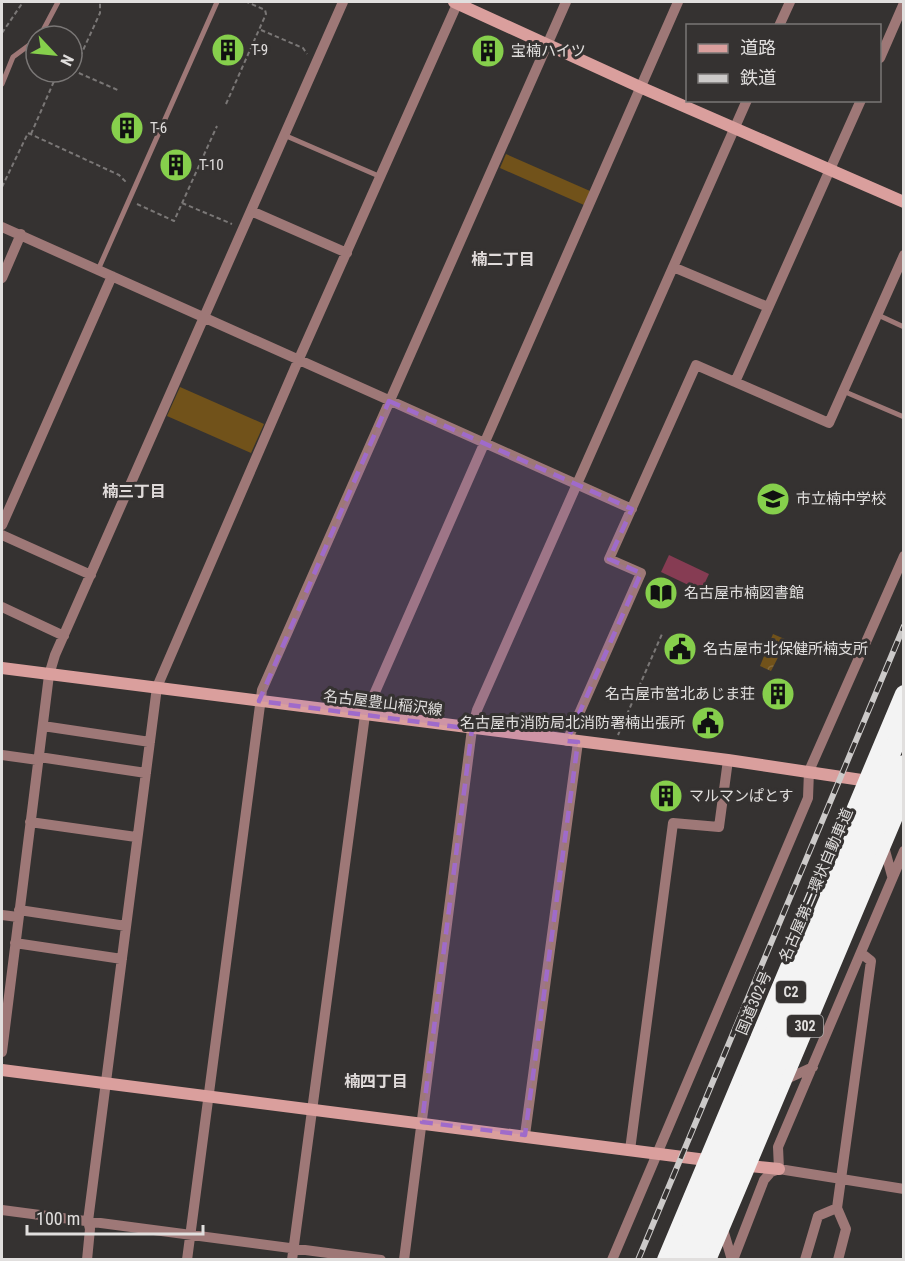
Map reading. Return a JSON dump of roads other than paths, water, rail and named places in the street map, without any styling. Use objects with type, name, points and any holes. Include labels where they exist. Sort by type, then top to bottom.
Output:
[{"type":"highway","name":"国道302号","points":[[666,1260],[903,694]]},
{"type":"highway","name":"名古屋第二環状自動車道","points":[[678,1260],[903,724]]},
{"type":"highway","name":"C2","points":[[694,1260],[903,764]]},
{"type":"highway","name":"302","points":[[707,1260],[903,793]]},
{"type":"street","points":[[2,1052],[49,675],[64,636],[343,2]]},
{"type":"street","points":[[87,1260],[90,1230],[88,1221],[157,687],[457,2],[640,87],[903,202]]},
{"type":"street","points":[[187,1260],[259,701],[566,2]]},
{"type":"street","points":[[292,1260],[365,716],[678,2]]},
{"type":"street","points":[[780,24],[790,2]]},
{"type":"street","points":[[881,53],[903,3]]},
{"type":"street","points":[[404,1260],[472,729],[477,710],[746,102]]},
{"type":"street","points":[[735,382],[860,102]]},
{"type":"street","points":[[251,211],[347,253]]},
{"type":"street","points":[[2,226],[298,361],[632,509]]},
{"type":"street","points":[[2,278],[21,234]]},
{"type":"street","points":[[525,1136],[572,742],[641,573],[609,559],[696,365],[829,423],[903,255]]},
{"type":"street","points":[[673,267],[768,307]]},
{"type":"street","points":[[2,525],[112,276]]},
{"type":"street","points":[[2,535],[91,575]]},
{"type":"street","points":[[612,1260],[808,798],[809,771],[903,556]]},
{"type":"street","points":[[2,607],[64,636]]},
{"type":"street","name":"名古屋豊山稲沢線","points":[[2,668],[365,716],[728,760],[903,786]]},
{"type":"street","points":[[43,726],[150,742]]},
{"type":"street","points":[[2,755],[146,773]]},
{"type":"street","points":[[630,1150],[673,823],[719,827],[728,760]]},
{"type":"street","points":[[30,822],[136,837]]},
{"type":"street","points":[[883,842],[891,866],[891,881]]},
{"type":"street","points":[[779,1169],[778,1147],[903,851]]},
{"type":"street","points":[[2,915],[19,913],[126,926]]},
{"type":"street","points":[[15,944],[122,959]]},
{"type":"street","points":[[837,1260],[846,1229],[837,1208],[871,961],[861,953]]},
{"type":"street","points":[[782,1081],[813,1066]]},
{"type":"street","points":[[2,1070],[779,1169],[903,1189]]},
{"type":"street","points":[[732,1260],[764,1180],[771,1172],[779,1169]]},
{"type":"street","points":[[805,1260],[818,1216],[837,1208]]},
{"type":"street","points":[[2,1210],[381,1260]]},
{"type":"street","points":[[721,1226],[732,1260]]},
{"type":"lane","points":[[46,24],[58,2]]},
{"type":"lane","points":[[98,270],[217,2]]},
{"type":"lane","points":[[2,84],[13,57],[24,49]]},
{"type":"lane","points":[[284,135],[381,177]]},
{"type":"lane","points":[[877,315],[903,327]]},
{"type":"lane","points":[[843,391],[903,417]]},
{"type":"railway","points":[[638,1260],[904,626]]},
{"type":"place","name":"T-9","points":[[228,50]]},
{"type":"place","name":"宝楠ハイツ","points":[[488,51]]},
{"type":"place","name":"T-6","points":[[127,128]]},
{"type":"place","name":"T-10","points":[[176,165]]},
{"type":"place","name":"市立楠中学校","points":[[773,499]]},
{"type":"place","name":"名古屋市楠図書館","points":[[661,593]]},
{"type":"place","name":"名古屋市北保健所楠支所","points":[[680,649]]},
{"type":"place","name":"名古屋市営北あじま荘","points":[[778,694]]},
{"type":"place","name":"名古屋市消防局北消防署楠出張所","points":[[708,723]]},
{"type":"place","name":"マルマンぱとす","points":[[666,796]]},
{"type":"district","name":"楠二丁目","points":[[503,259]]},
{"type":"district","name":"楠三丁目","points":[[134,491]]},
{"type":"district","name":"楠四丁目","points":[[376,1081]]}]
